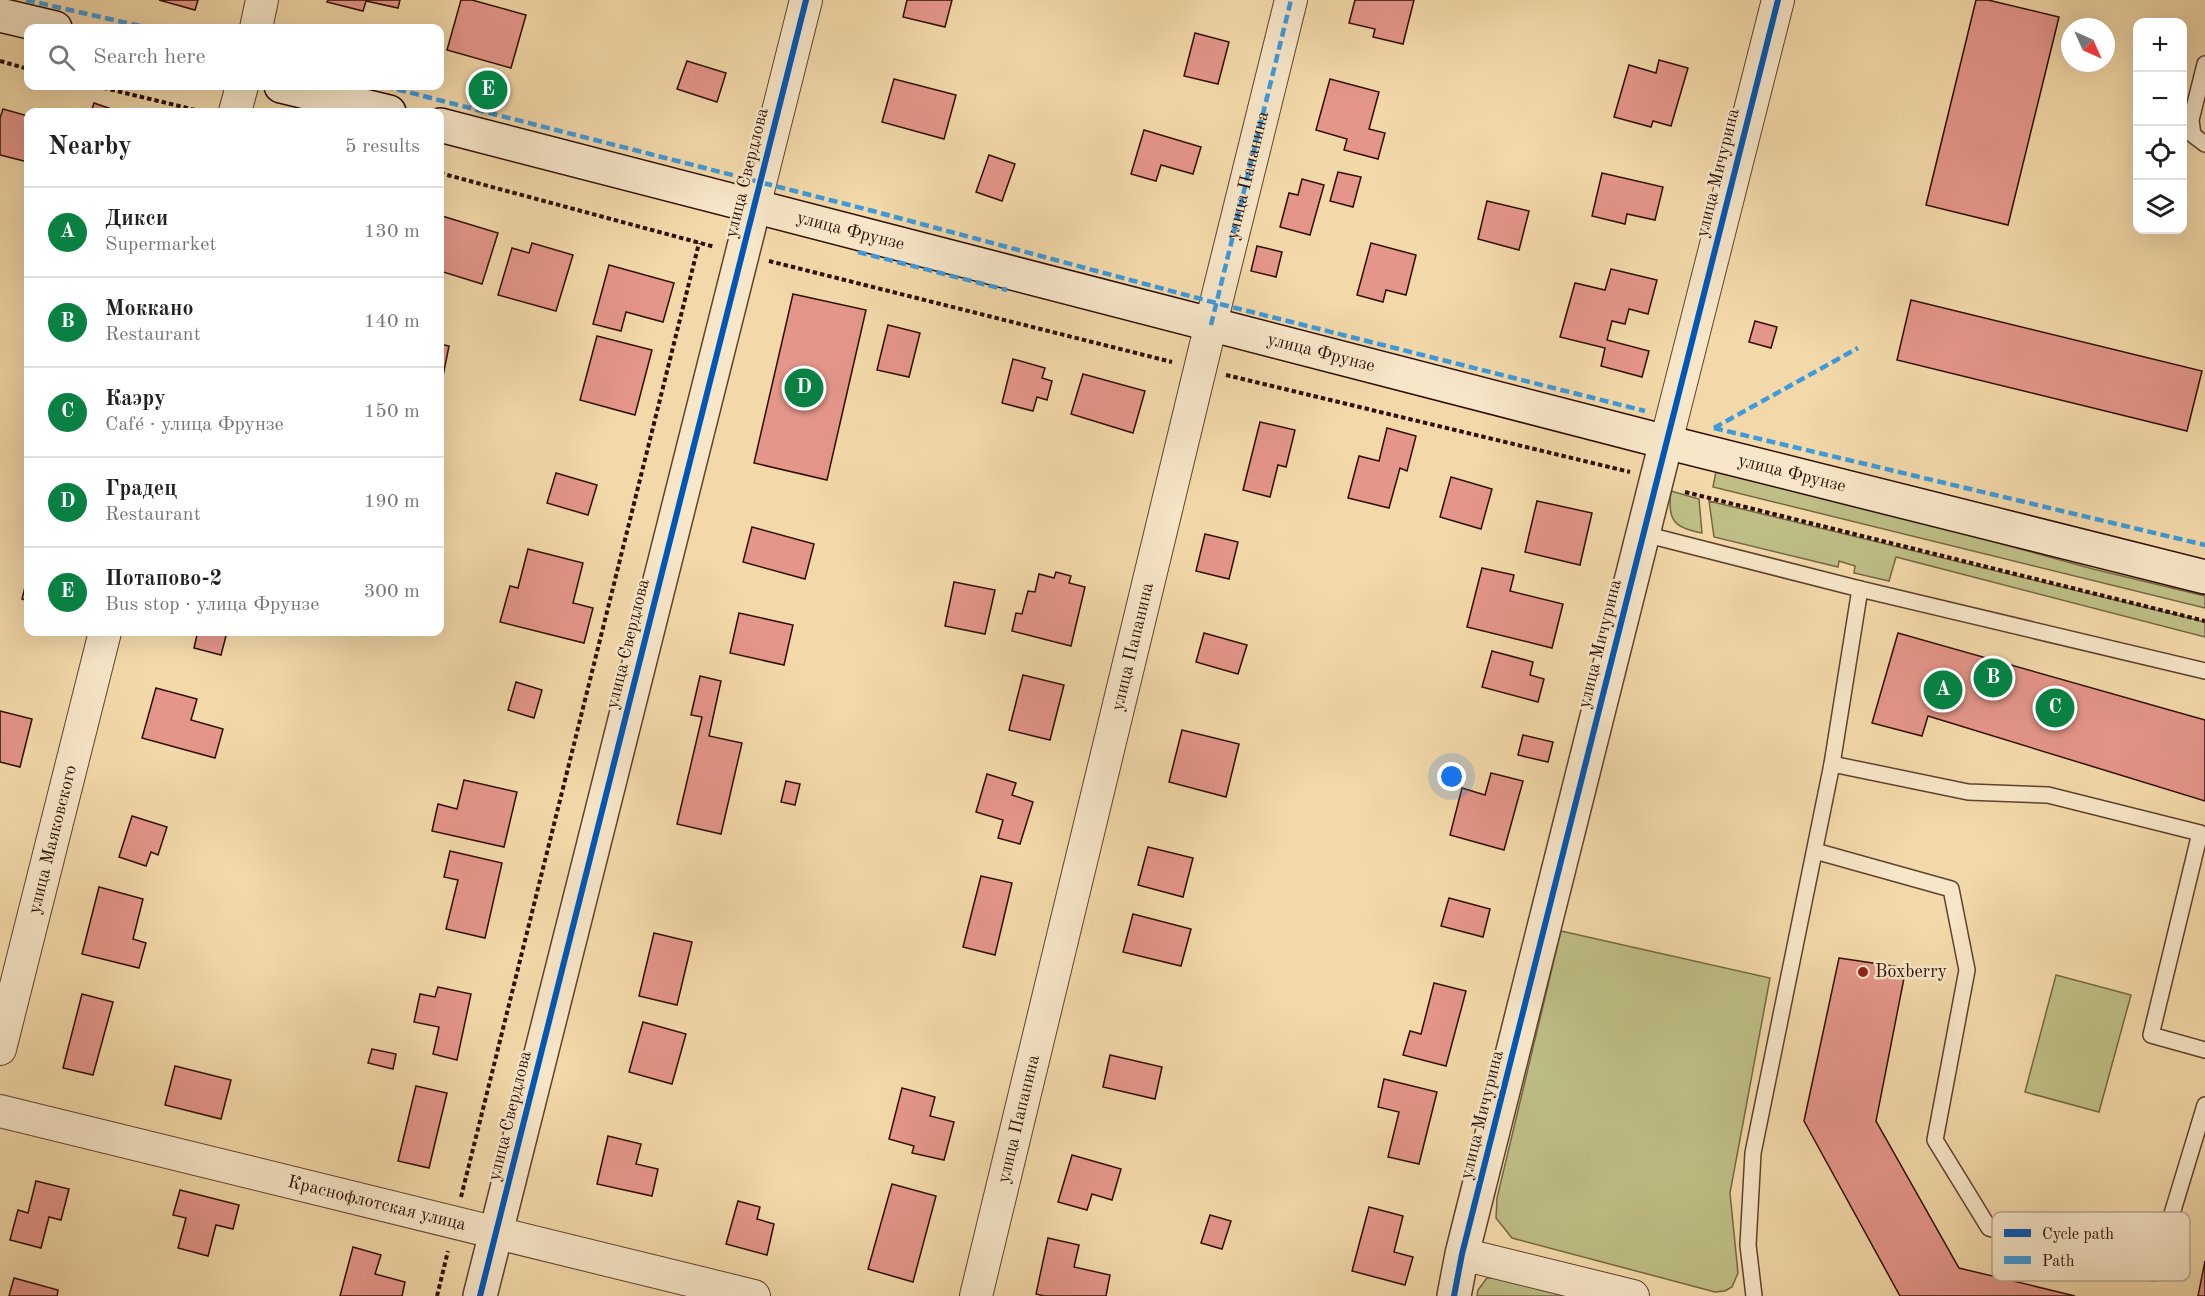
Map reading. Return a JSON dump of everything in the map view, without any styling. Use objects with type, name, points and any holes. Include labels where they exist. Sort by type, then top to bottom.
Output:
[{"type":"street","points":[[257,24],[262,0]]},
{"type":"street","name":"улица Свердлова","points":[[480,1296],[806,0]]},
{"type":"street","name":"улица Папанина","points":[[976,1296],[1291,0]]},
{"type":"street","name":"улица Мичурина","points":[[1454,1296],[1462,1254],[1778,0]]},
{"type":"street","points":[[0,15],[38,24]]},
{"type":"street","points":[[236,108],[241,90]]},
{"type":"street","points":[[298,90],[372,108]]},
{"type":"street","name":"улица Фрунзе","points":[[444,126],[1666,442],[2205,577]]},
{"type":"street","name":"улица Маяковского","points":[[0,1049],[104,636]]},
{"type":"street","name":"Краснофлотская улица","points":[[0,1111],[754,1296]]},
{"type":"street","points":[[1462,1254],[1633,1296]]},
{"type":"lane","points":[[2205,64],[2191,120],[2193,135],[2205,144]]},
{"type":"lane","points":[[1644,534],[1860,589],[2205,671]]},
{"type":"lane","points":[[1754,1296],[1748,1245],[1753,1153],[1832,764],[1860,589]]},
{"type":"lane","points":[[1832,764],[1968,792],[2048,795],[2200,833],[2151,1035],[2205,1050]]},
{"type":"lane","points":[[1815,851],[1951,889],[1967,970],[1935,1140],[1989,1228],[1992,1229]]},
{"type":"lane","points":[[2173,1212],[2205,1105]]},
{"type":"path","points":[[0,61],[24,68]]},
{"type":"path","points":[[113,90],[187,108]]},
{"type":"path","points":[[444,174],[742,254],[1200,369],[1644,476],[1655,483],[1707,498],[2205,621]]},
{"type":"path","points":[[437,1296],[699,243]]},
{"type":"green space","points":[[1717,466],[2093,569],[2205,596],[2205,608],[1713,487]]},
{"type":"green space","points":[[1671,491],[1699,499],[1702,533],[1685,528],[1675,521],[1670,509]]},
{"type":"green space","points":[[1709,501],[2205,622],[2205,637],[1896,557],[1889,581],[1854,573],[1855,566],[1839,561],[1838,567],[1714,537]]},
{"type":"green space","points":[[1561,931],[1770,978],[1730,1193],[1738,1273],[1732,1287],[1725,1291],[1715,1292],[1512,1238],[1496,1218],[1497,1198]]},
{"type":"green space","points":[[2056,975],[2131,995],[2099,1112],[2025,1092]]},
{"type":"green space","points":[[1502,1277],[1576,1296],[1477,1296],[1478,1290],[1487,1278]]},
{"type":"building","points":[[159,0],[198,0],[195,10]]},
{"type":"building","points":[[328,0],[400,0],[398,8],[366,1],[363,11],[327,2]]},
{"type":"building","points":[[461,0],[472,0],[526,15],[511,68],[447,50]]},
{"type":"building","points":[[907,0],[952,0],[945,27],[903,17]]},
{"type":"building","points":[[1355,0],[1414,0],[1403,44],[1373,37],[1375,29],[1349,23]]},
{"type":"building","points":[[1976,0],[1988,0],[2059,17],[2008,225],[1926,205]]},
{"type":"building","points":[[1195,33],[1229,42],[1218,84],[1184,76]]},
{"type":"building","points":[[1659,60],[1688,68],[1671,126],[1653,121],[1651,127],[1614,117],[1629,65],[1656,73]]},
{"type":"building","points":[[687,61],[726,73],[717,102],[677,89]]},
{"type":"building","points":[[894,79],[956,95],[944,139],[882,122]]},
{"type":"building","points":[[1330,79],[1379,92],[1369,129],[1385,133],[1378,159],[1344,150],[1347,139],[1316,130]]},
{"type":"building","points":[[94,103],[108,108],[92,108]]},
{"type":"building","points":[[3,109],[24,115],[24,161],[0,155],[0,118]]},
{"type":"building","points":[[1144,130],[1201,147],[1193,174],[1161,165],[1156,181],[1131,174]]},
{"type":"building","points":[[989,155],[1015,164],[1002,201],[976,192]]},
{"type":"building","points":[[1338,172],[1361,177],[1353,207],[1330,201]]},
{"type":"building","points":[[1602,173],[1663,187],[1655,220],[1627,214],[1625,224],[1592,216]]},
{"type":"building","points":[[1302,179],[1324,185],[1310,235],[1280,227],[1289,193],[1298,195]]},
{"type":"building","points":[[1487,201],[1529,211],[1519,250],[1478,239]]},
{"type":"building","points":[[444,217],[498,233],[482,284],[444,272]]},
{"type":"building","points":[[532,243],[573,255],[556,311],[498,295],[512,248],[529,253]]},
{"type":"building","points":[[1371,243],[1416,255],[1406,295],[1386,290],[1383,302],[1357,295]]},
{"type":"building","points":[[1257,246],[1282,252],[1276,277],[1251,271]]},
{"type":"building","points":[[609,265],[674,283],[663,322],[626,312],[621,331],[593,324]]},
{"type":"building","points":[[1611,269],[1657,280],[1648,314],[1629,309],[1625,324],[1612,321],[1607,340],[1649,351],[1642,377],[1601,366],[1605,348],[1560,337],[1575,283],[1605,290]]},
{"type":"building","points":[[793,294],[866,310],[827,480],[754,463]]},
{"type":"building","points":[[1911,300],[2202,371],[2187,431],[1897,360]]},
{"type":"building","points":[[1755,321],[1777,327],[1771,348],[1749,342]]},
{"type":"building","points":[[888,325],[920,333],[909,377],[877,370]]},
{"type":"building","points":[[597,336],[652,350],[635,415],[580,400]]},
{"type":"building","points":[[444,345],[449,346],[444,371]]},
{"type":"building","points":[[1013,359],[1045,368],[1042,378],[1052,381],[1047,400],[1037,397],[1033,411],[1002,403]]},
{"type":"building","points":[[1083,374],[1145,391],[1133,433],[1071,414]]},
{"type":"building","points":[[1260,422],[1295,430],[1286,467],[1278,465],[1270,497],[1243,490]]},
{"type":"building","points":[[1387,428],[1416,436],[1407,471],[1400,468],[1389,508],[1348,498],[1359,456],[1379,461]]},
{"type":"building","points":[[556,473],[597,485],[588,515],[547,503]]},
{"type":"building","points":[[1451,477],[1492,489],[1481,529],[1440,517]]},
{"type":"building","points":[[1537,501],[1592,513],[1580,565],[1525,552]]},
{"type":"building","points":[[752,527],[814,544],[805,579],[743,562]]},
{"type":"building","points":[[1205,534],[1238,542],[1229,579],[1196,571]]},
{"type":"building","points":[[528,549],[583,563],[573,603],[593,608],[584,643],[500,622],[510,586],[518,588]]},
{"type":"building","points":[[1482,568],[1514,575],[1510,591],[1563,604],[1552,648],[1467,627]]},
{"type":"building","points":[[1056,572],[1071,576],[1069,583],[1085,587],[1071,646],[1012,631],[1016,613],[1022,614],[1028,591],[1035,592],[1039,574],[1054,578]]},
{"type":"building","points":[[954,582],[995,590],[985,634],[945,626]]},
{"type":"building","points":[[739,613],[793,625],[784,665],[730,653]]},
{"type":"building","points":[[1204,633],[1247,645],[1238,674],[1196,662]]},
{"type":"building","points":[[1898,633],[2205,720],[2205,801],[1928,716],[1922,736],[1872,723]]},
{"type":"building","points":[[197,636],[226,636],[221,655],[194,648]]},
{"type":"building","points":[[1492,651],[1533,662],[1530,675],[1544,679],[1538,702],[1482,687]]},
{"type":"building","points":[[1023,675],[1064,685],[1050,740],[1009,730]]},
{"type":"building","points":[[700,676],[721,681],[709,736],[742,743],[721,834],[677,824],[702,717],[691,715]]},
{"type":"building","points":[[516,682],[542,690],[534,718],[508,710]]},
{"type":"building","points":[[156,688],[197,699],[191,720],[223,729],[215,758],[142,738]]},
{"type":"building","points":[[0,711],[32,719],[20,767],[0,762]]},
{"type":"building","points":[[1182,730],[1239,744],[1226,797],[1169,782]]},
{"type":"building","points":[[1523,735],[1553,742],[1548,762],[1518,755]]},
{"type":"building","points":[[1491,773],[1523,781],[1504,850],[1450,835],[1462,788],[1485,795]]},
{"type":"building","points":[[987,774],[1016,783],[1012,795],[1033,802],[1020,844],[998,838],[1003,820],[976,812]]},
{"type":"building","points":[[464,780],[517,792],[504,847],[432,831],[438,804],[457,809]]},
{"type":"building","points":[[786,781],[800,784],[795,805],[781,802]]},
{"type":"building","points":[[132,816],[167,827],[158,855],[151,852],[146,866],[119,857]]},
{"type":"building","points":[[1148,847],[1193,858],[1183,897],[1138,885]]},
{"type":"building","points":[[450,851],[502,863],[485,938],[446,929],[458,880],[444,877]]},
{"type":"building","points":[[981,876],[1012,883],[995,955],[963,947]]},
{"type":"building","points":[[99,887],[143,899],[133,939],[146,943],[139,968],[82,954]]},
{"type":"building","points":[[1449,898],[1490,909],[1483,937],[1441,926]]},
{"type":"building","points":[[1133,914],[1191,929],[1181,966],[1123,952]]},
{"type":"building","points":[[654,933],[692,942],[677,1005],[639,996]]},
{"type":"building","points":[[1839,958],[1906,968],[1876,1121],[1959,1268],[1992,1276],[1992,1281],[2013,1281],[2075,1296],[1900,1296],[1804,1121]]},
{"type":"building","points":[[1434,983],[1466,991],[1446,1066],[1403,1055],[1410,1031],[1421,1034]]},
{"type":"building","points":[[438,987],[471,994],[457,1060],[433,1054],[439,1027],[414,1022],[420,994],[435,997]]},
{"type":"building","points":[[82,994],[113,1002],[93,1075],[63,1068]]},
{"type":"building","points":[[643,1022],[686,1034],[672,1084],[629,1072]]},
{"type":"building","points":[[372,1049],[396,1054],[393,1069],[368,1063]]},
{"type":"building","points":[[1110,1055],[1162,1067],[1155,1099],[1103,1087]]},
{"type":"building","points":[[175,1066],[231,1080],[221,1119],[165,1105]]},
{"type":"building","points":[[1384,1079],[1437,1092],[1419,1164],[1388,1157],[1399,1112],[1378,1107]]},
{"type":"building","points":[[416,1086],[447,1093],[429,1168],[398,1161]]},
{"type":"building","points":[[902,1088],[935,1097],[930,1116],[954,1122],[944,1160],[912,1153],[914,1146],[889,1139]]},
{"type":"building","points":[[608,1136],[641,1144],[636,1164],[658,1169],[652,1196],[597,1184]]},
{"type":"building","points":[[1072,1155],[1121,1169],[1112,1200],[1092,1194],[1087,1210],[1058,1202]]},
{"type":"building","points":[[36,1181],[69,1189],[61,1220],[49,1217],[41,1248],[10,1240],[18,1210],[28,1213]]},
{"type":"building","points":[[892,1184],[936,1196],[913,1282],[868,1269]]},
{"type":"building","points":[[180,1190],[239,1205],[233,1229],[216,1225],[208,1256],[178,1248],[186,1218],[173,1215]]},
{"type":"building","points":[[738,1201],[760,1207],[757,1219],[774,1224],[767,1255],[726,1244]]},
{"type":"building","points":[[1369,1207],[1403,1216],[1394,1252],[1413,1257],[1405,1285],[1352,1271]]},
{"type":"building","points":[[1210,1215],[1231,1221],[1222,1249],[1201,1243]]},
{"type":"building","points":[[1048,1238],[1079,1245],[1074,1267],[1110,1275],[1106,1296],[1036,1294]]},
{"type":"building","points":[[353,1247],[381,1255],[375,1274],[405,1282],[402,1296],[340,1296]]},
{"type":"building","points":[[2205,1261],[2205,1296],[2198,1296]]},
{"type":"building","points":[[14,1278],[58,1290],[57,1296],[9,1296]]},
{"type":"marked path","points":[[26,0],[131,24]]},
{"type":"marked path","points":[[1211,325],[1291,0]]},
{"type":"marked path","points":[[400,90],[869,210],[1216,303],[1645,411]]},
{"type":"marked path","points":[[858,252],[1007,290]]},
{"type":"marked path","points":[[1714,428],[1858,348]]},
{"type":"marked path","points":[[1714,428],[2205,545]]},
{"type":"cycle path","points":[[480,1296],[806,0]]},
{"type":"cycle path","points":[[1454,1296],[1462,1254],[1778,0]]},
{"type":"place","name":"Потапово-2","points":[[488,90]]},
{"type":"place","name":"Градец","points":[[804,388]]},
{"type":"place","name":"Моккано","points":[[1993,678]]},
{"type":"place","name":"Дикси","points":[[1943,690]]},
{"type":"place","name":"Каэру","points":[[2055,708]]},
{"type":"place","name":"Boxberry","points":[[1863,972]]}]
